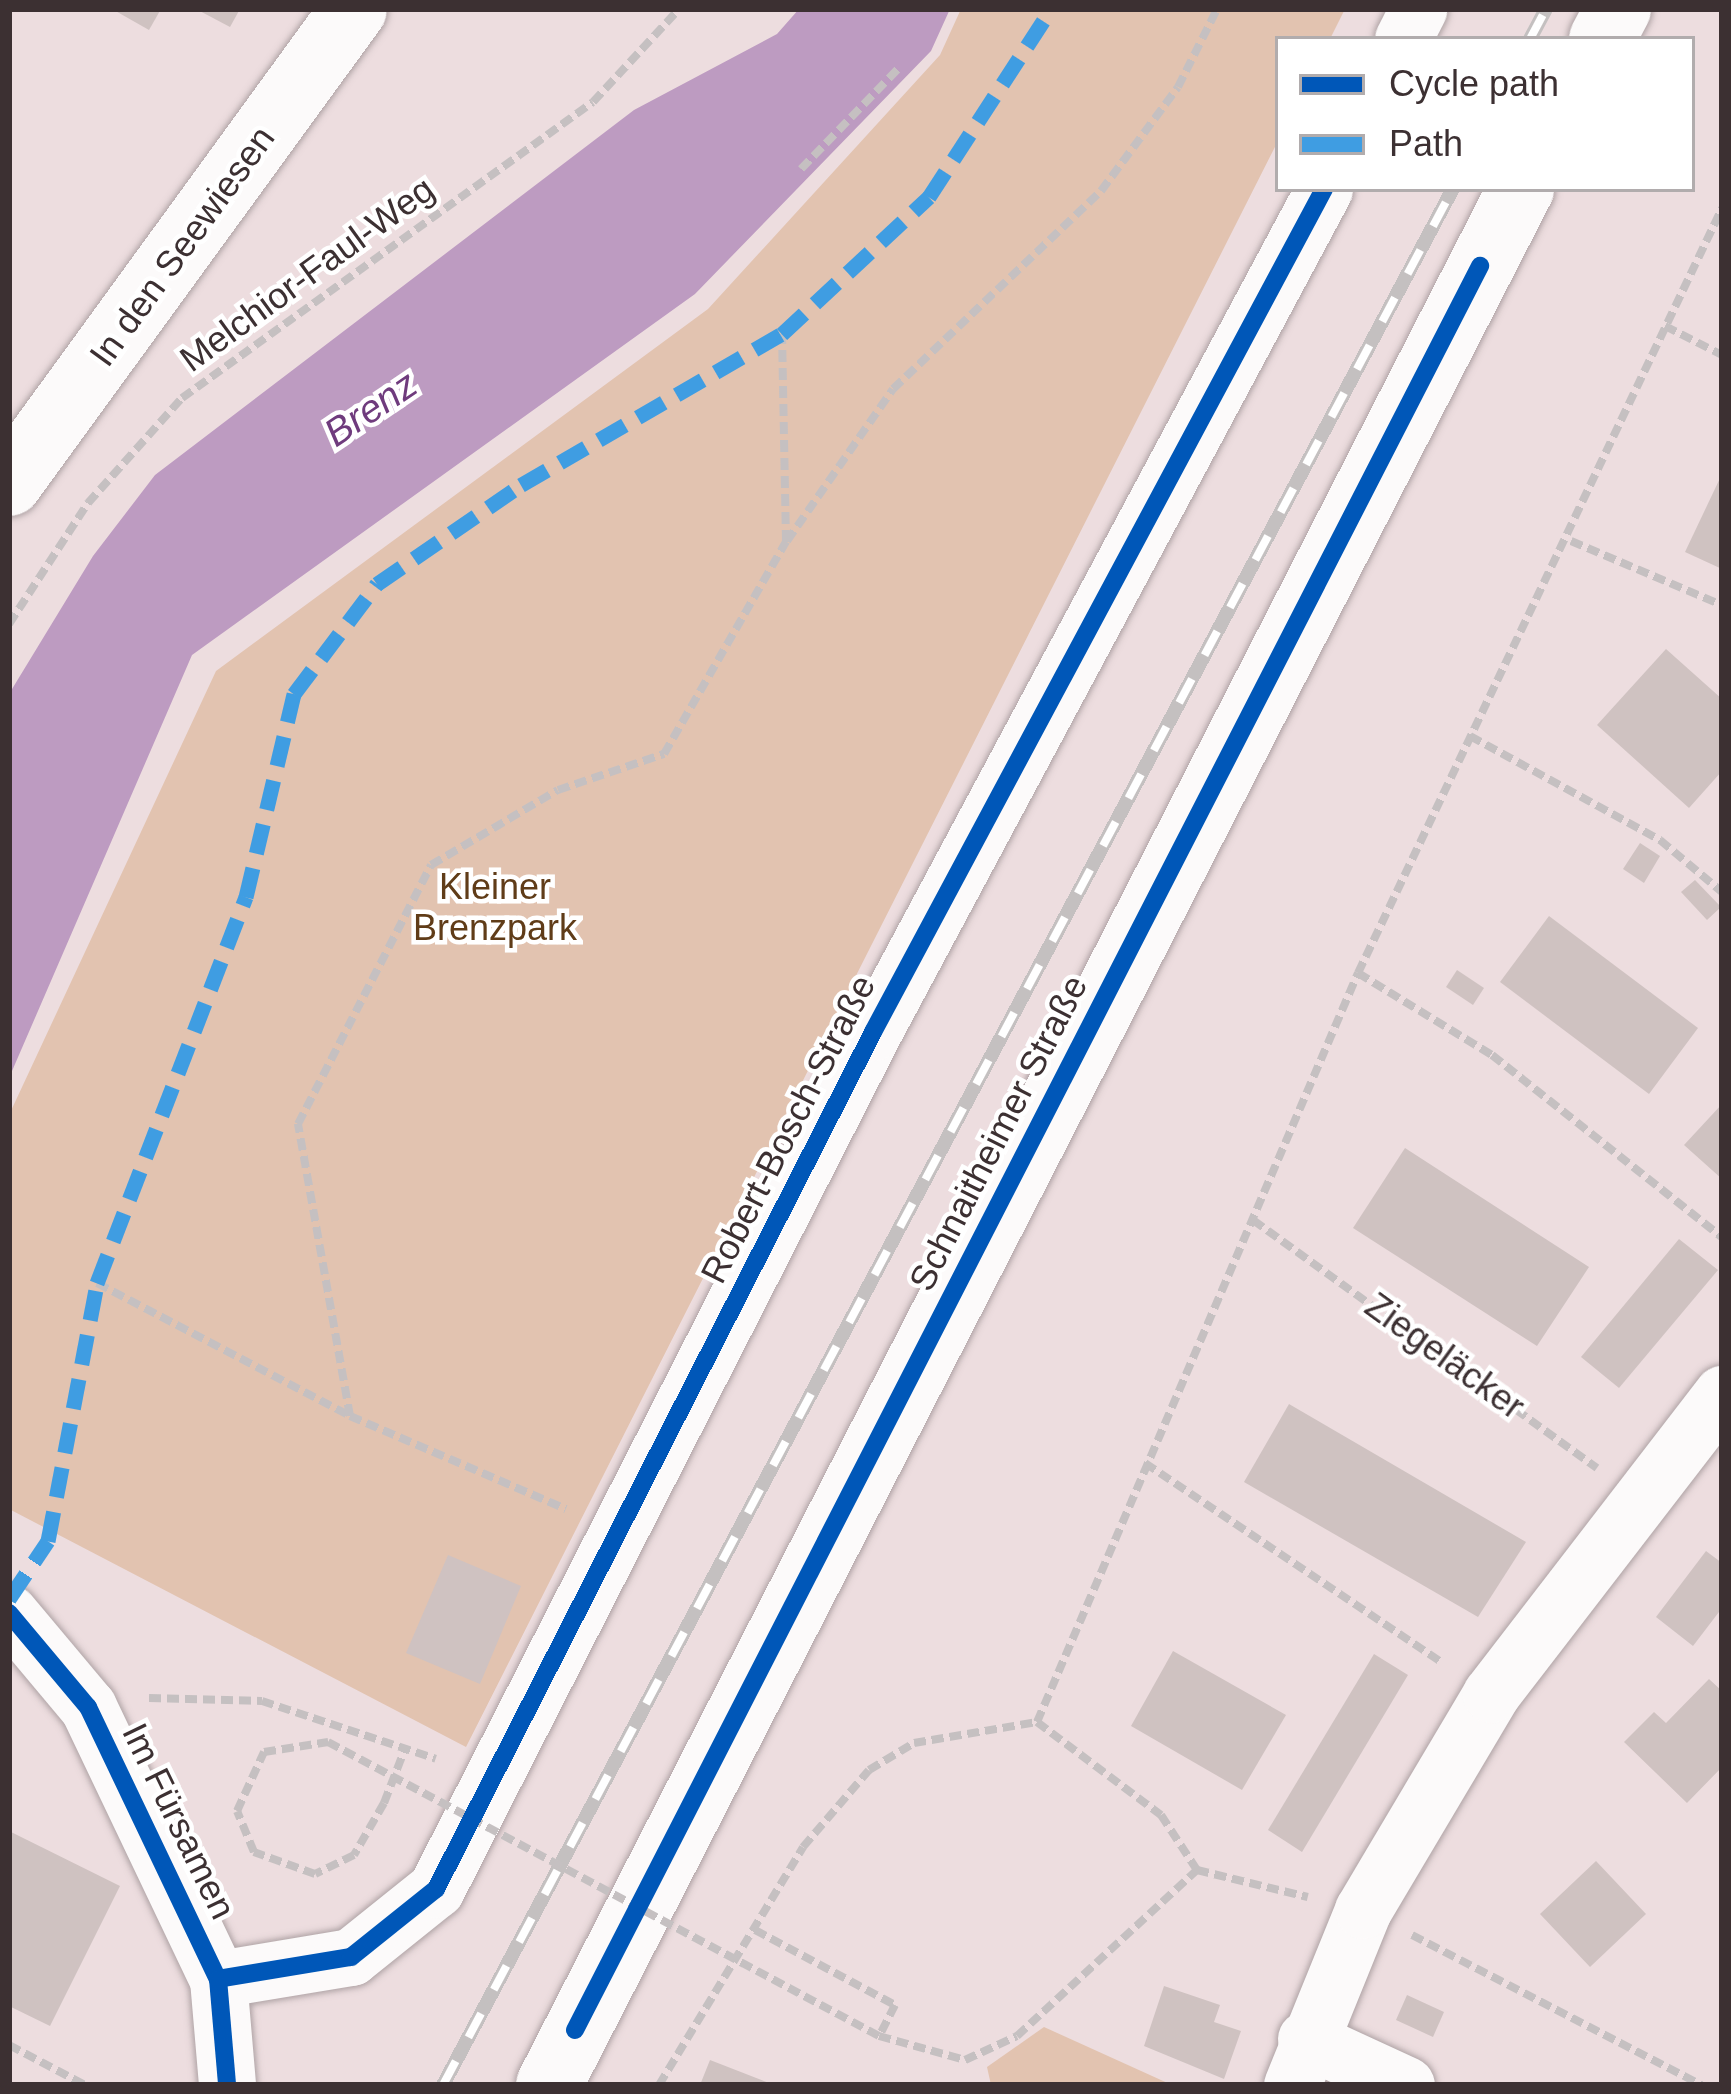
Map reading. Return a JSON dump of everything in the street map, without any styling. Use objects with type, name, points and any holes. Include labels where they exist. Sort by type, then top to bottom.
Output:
[{"type":"street","name":"In den Seewiesen","points":[[9,483],[355,9]]},
{"type":"street","points":[[1404,36],[1418,9]]},
{"type":"street","points":[[1604,36],[1618,9]]},
{"type":"street","name":"Robert-Bosch-Straße","points":[[218,1979],[351,1957],[436,1889],[1322,192]]},
{"type":"street","name":"Schnaitheimer Straße","points":[[562,2057],[1519,192]]},
{"type":"street","points":[[1406,2085],[1299,2062],[1363,1910],[1490,1694],[1634,1496],[1722,1394]]},
{"type":"street","name":"Im Fürsamen","points":[[9,1613],[88,1707],[218,1979],[227,2085]]},
{"type":"path","points":[[350,1415],[298,1124],[431,866],[558,790],[664,754],[786,542],[893,389],[1101,191],[1178,87],[1217,9]]},
{"type":"path","points":[[801,169],[900,67]]},
{"type":"path","points":[[1037,1722],[1358,973],[1470,736],[1571,541],[1722,208]]},
{"type":"path","points":[[1665,326],[1722,355]]},
{"type":"path","points":[[782,334],[786,542]]},
{"type":"path","points":[[1571,541],[1722,605]]},
{"type":"path","points":[[1470,736],[1660,840],[1722,892]]},
{"type":"path","points":[[1358,973],[1492,1055],[1722,1237]]},
{"type":"path","points":[[97,1282],[350,1415],[619,1532]]},
{"type":"path","points":[[1145,1463],[1490,1694]]},
{"type":"path","points":[[88,1707],[176,1694],[327,1718],[406,1747],[384,1803],[354,1855],[315,1874],[254,1852],[237,1811],[264,1752],[328,1742],[880,2036],[965,2060],[1017,2036],[1197,1870]]},
{"type":"path","points":[[659,2085],[803,1847],[869,1770],[948,1733],[1037,1722],[1161,1815],[1197,1870],[1363,1910]]},
{"type":"path","points":[[755,1930],[895,2006],[880,2036]]},
{"type":"path","points":[[1432,1946],[1701,2085]]},
{"type":"path","points":[[9,2044],[85,2085]]},
{"type":"green space","name":"Kleiner Brenzpark","points":[[961,9],[1345,9],[1332,36],[1275,36],[1275,147],[466,1747],[9,1509],[9,1115],[216,671],[708,309],[940,55]]},
{"type":"green space","points":[[1044,2027],[1172,2085],[991,2085],[987,2067]]},
{"type":"water","name":"Brenz","points":[[799,9],[950,9],[931,51],[695,294],[192,655],[9,1078],[9,694],[93,556],[155,475],[634,110],[777,34]]},
{"type":"building","points":[[112,9],[161,9],[149,30]]},
{"type":"building","points":[[196,9],[240,9],[230,27]]},
{"type":"building","points":[[1722,474],[1722,569],[1685,552]]},
{"type":"building","points":[[1666,649],[1722,699],[1722,771],[1689,808],[1597,725]]},
{"type":"building","points":[[1640,843],[1660,856],[1644,883],[1623,869]]},
{"type":"building","points":[[1695,880],[1721,907],[1707,920],[1681,892]]},
{"type":"building","points":[[1549,916],[1698,1028],[1649,1094],[1500,982]]},
{"type":"building","points":[[1457,970],[1484,988],[1473,1005],[1446,987]]},
{"type":"building","points":[[1722,1104],[1722,1179],[1684,1145]]},
{"type":"building","points":[[1405,1148],[1589,1267],[1537,1346],[1353,1228]]},
{"type":"building","points":[[1679,1239],[1718,1270],[1619,1388],[1581,1357]]},
{"type":"building","points":[[1289,1404],[1526,1542],[1478,1617],[1244,1482]]},
{"type":"building","points":[[1706,1551],[1722,1563],[1722,1608],[1693,1646],[1656,1617]]},
{"type":"building","points":[[448,1555],[521,1586],[480,1684],[406,1653]]},
{"type":"building","points":[[1173,1651],[1286,1715],[1242,1790],[1131,1726]]},
{"type":"building","points":[[1374,1654],[1408,1675],[1302,1852],[1268,1830]]},
{"type":"building","points":[[1709,1679],[1722,1691],[1722,1767],[1687,1803],[1624,1742],[1654,1712],[1666,1723]]},
{"type":"building","points":[[9,1831],[120,1886],[50,2026],[9,2006]]},
{"type":"building","points":[[1596,1861],[1646,1914],[1590,1967],[1540,1914]]},
{"type":"building","points":[[1164,1986],[1220,2005],[1214,2022],[1241,2031],[1224,2079],[1144,2046]]},
{"type":"building","points":[[1407,1995],[1444,2012],[1433,2037],[1396,2020]]},
{"type":"building","points":[[710,2060],[774,2085],[700,2085]]},
{"type":"railway","points":[[1532,36],[1546,9]]},
{"type":"railway","points":[[443,2085],[1451,192]]},
{"type":"marked path","points":[[9,1599],[48,1541],[97,1283],[246,897],[294,694],[377,584],[521,485],[782,334],[929,197],[1051,9]]},
{"type":"cycle path","points":[[218,1979],[351,1957],[436,1889],[873,1032],[1322,192]]},
{"type":"cycle path","points":[[575,2030],[1480,266]]},
{"type":"cycle path","points":[[9,1613],[88,1707],[218,1979],[227,2085]]}]
